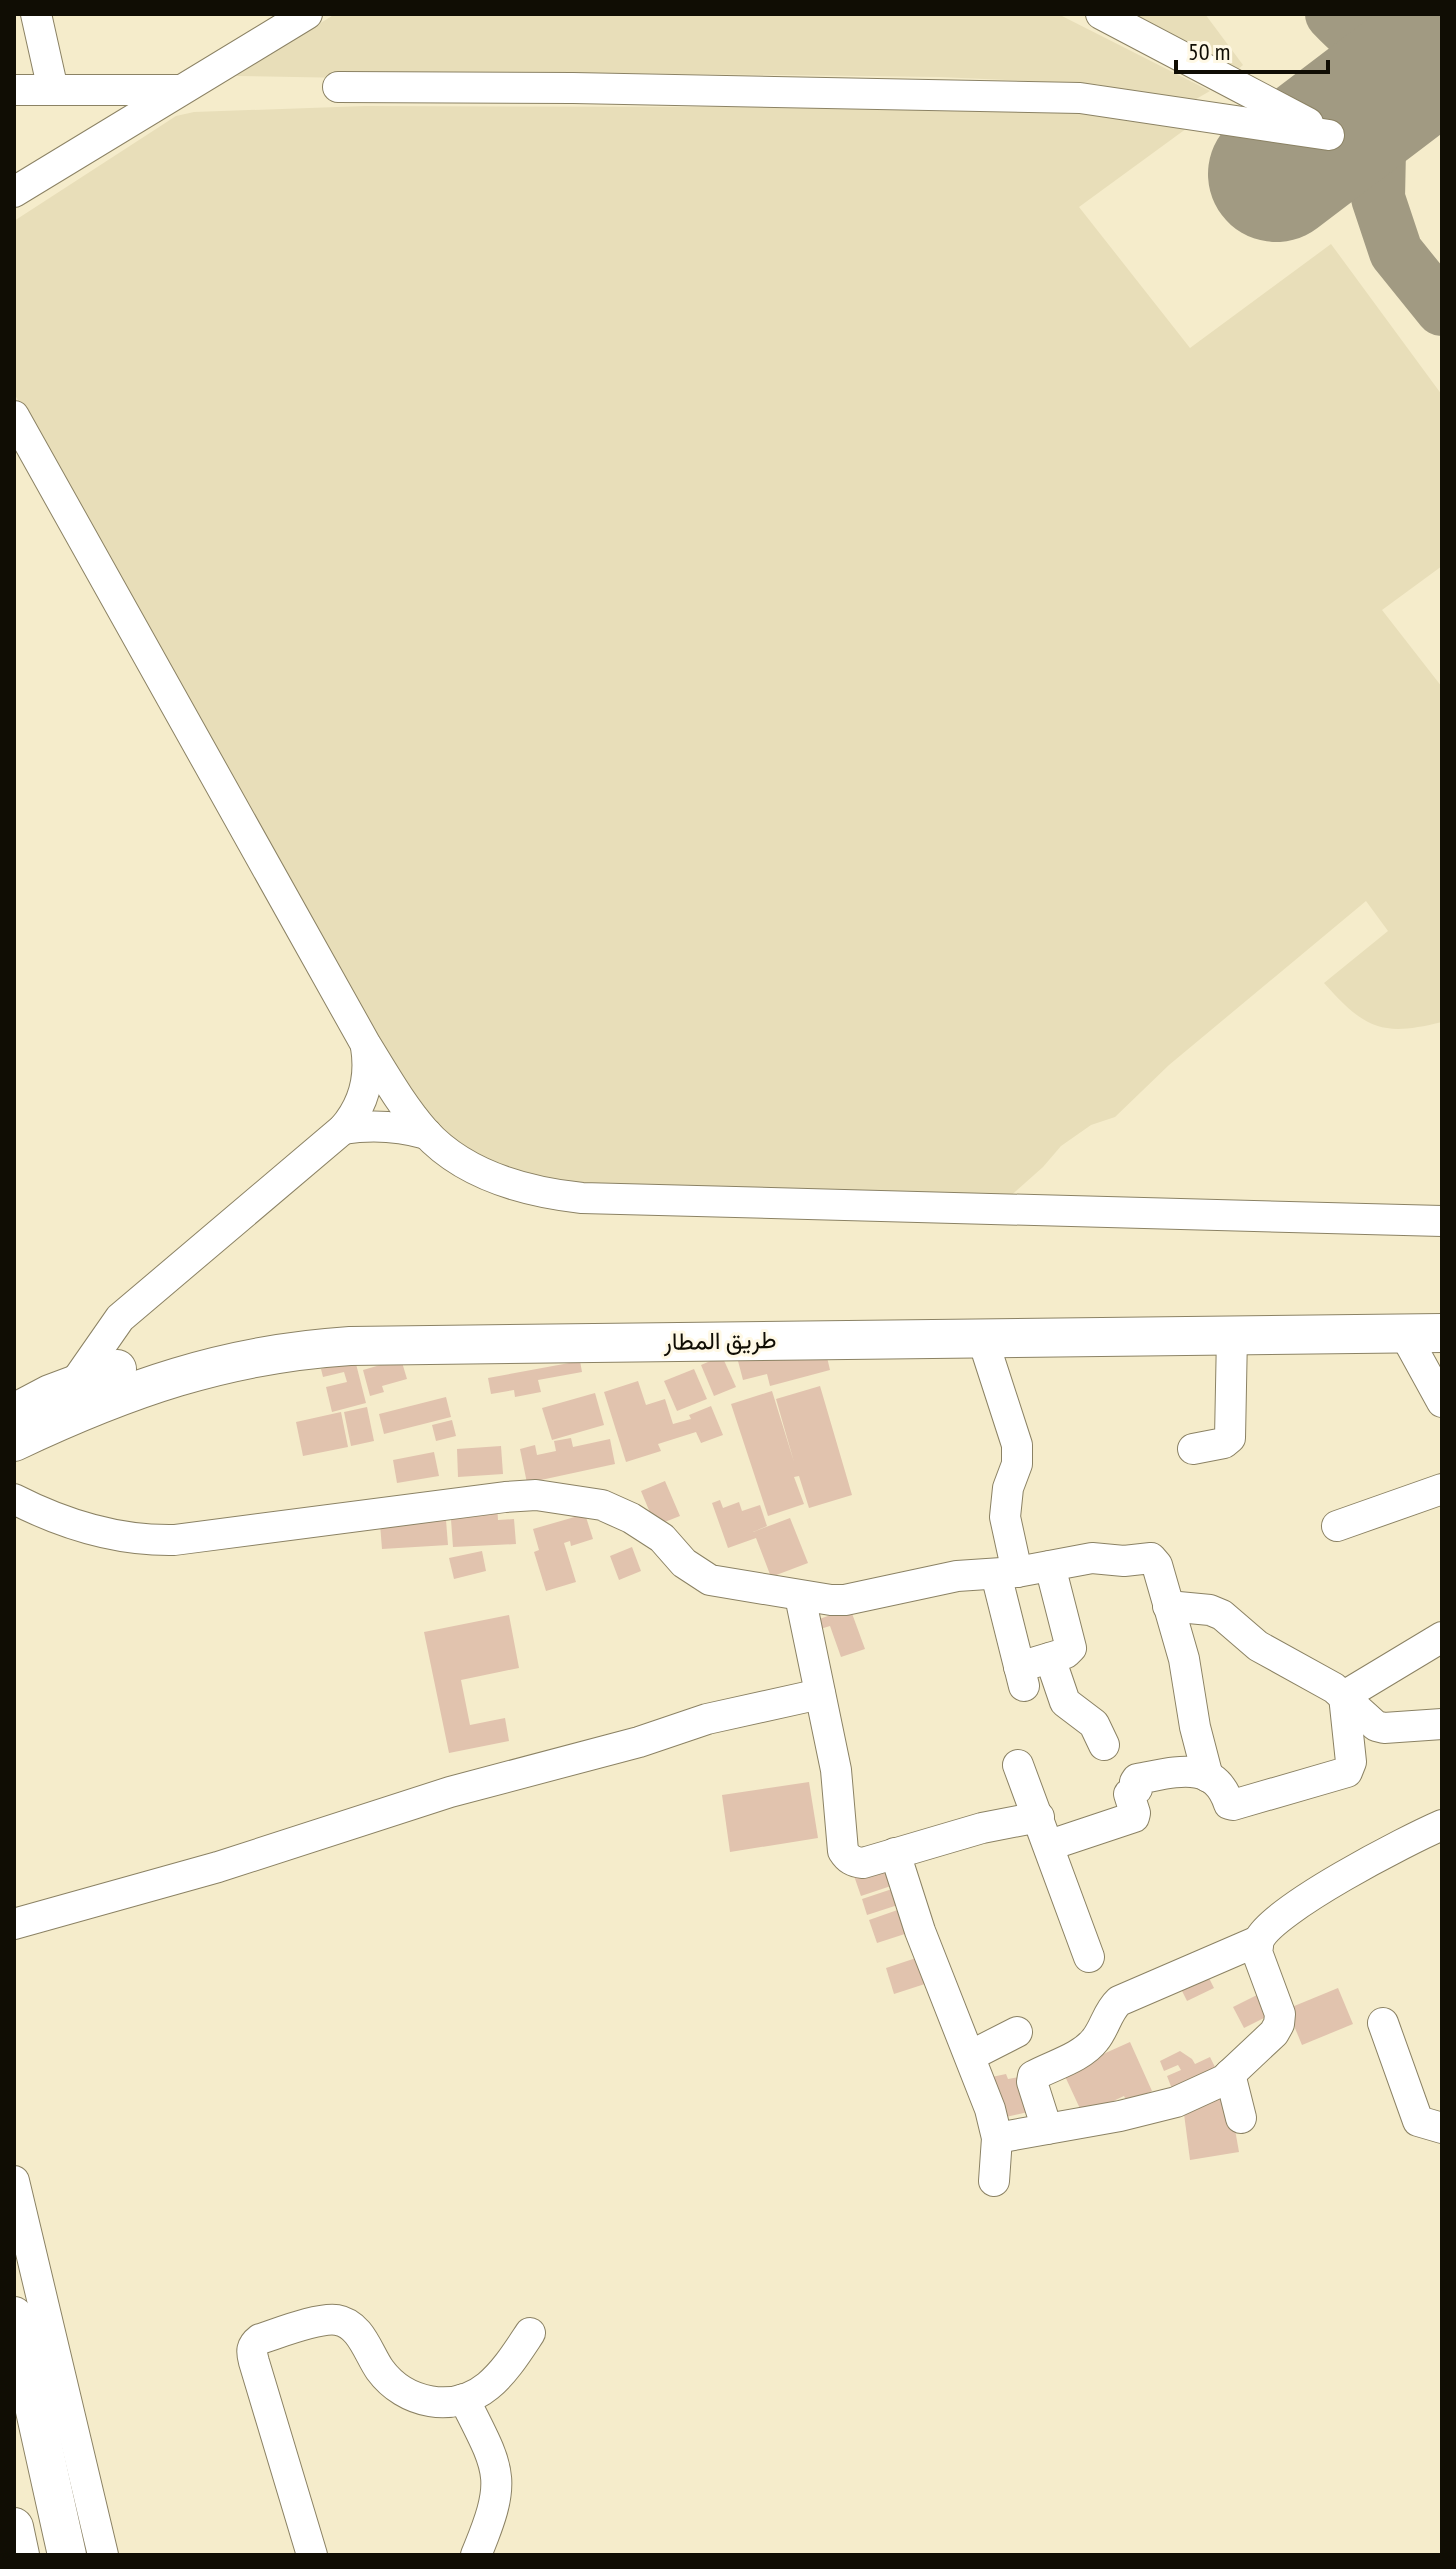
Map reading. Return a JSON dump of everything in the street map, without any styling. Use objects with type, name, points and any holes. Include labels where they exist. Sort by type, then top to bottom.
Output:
[{"type":"main road","name":"طريق المطار","points":[[14,1442],[79,1396],[174,1349],[278,1327],[332,1323],[1442,1310]]},
{"type":"main road","name":"طريق المطار","points":[[14,1413],[239,1359],[295,1349],[982,1337],[1442,1333]]},
{"type":"main road","points":[[14,2316],[67,2555]]},
{"type":"main road","points":[[14,2527],[20,2555]]},
{"type":"street","points":[[36,14],[53,90]]},
{"type":"street","points":[[14,192],[307,14]]},
{"type":"street","points":[[338,87],[588,88],[1080,98],[1329,135],[1101,14]]},
{"type":"street","points":[[14,90],[181,90]]},
{"type":"street","points":[[14,416],[366,1045],[427,1134],[480,1171],[512,1185],[547,1194],[582,1198],[1442,1221]]},
{"type":"street","points":[[79,1396],[120,1318],[353,1118],[366,1090],[366,1045]]},
{"type":"street","points":[[343,1129],[394,1127],[427,1134]]},
{"type":"street","points":[[1404,1333],[1442,1402]]},
{"type":"street","points":[[1193,1449],[1224,1443],[1230,1438],[1232,1335]]},
{"type":"street","points":[[982,1337],[1017,1445],[1017,1464],[1008,1488],[1005,1517],[1007,1573],[1022,1676],[1071,1648],[1050,1566]]},
{"type":"street","points":[[1337,1526],[1442,1489]]},
{"type":"street","points":[[14,1499],[75,1523],[143,1541],[174,1540],[505,1497],[536,1495],[572,1499],[602,1505],[631,1518],[662,1538],[684,1563],[710,1580],[800,1596],[845,1600],[957,1576],[1007,1573],[1096,1558],[1124,1561],[1151,1558],[1157,1565],[1184,1659],[1195,1727],[1208,1777]]},
{"type":"street","points":[[800,1596],[836,1770],[843,1851],[854,1862],[863,1863],[982,1828],[1044,1831],[1134,1817],[1129,1794],[1137,1789],[1123,1762],[1094,1724],[1065,1702],[1050,1658]]},
{"type":"street","points":[[1168,1606],[1210,1610],[1222,1615],[1258,1646],[1324,1681],[1370,1721],[1384,1728],[1442,1724]]},
{"type":"street","points":[[1344,1696],[1442,1637]]},
{"type":"street","points":[[14,1924],[218,1867],[615,1737],[820,1694]]},
{"type":"street","points":[[1123,1762],[1188,1771],[1208,1777],[1222,1787],[1229,1804],[1233,1805],[1347,1772],[1351,1762],[1344,1696]]},
{"type":"street","points":[[1018,1765],[1089,1957]]},
{"type":"street","points":[[1047,2129],[1032,2082],[1033,2076],[1088,2048],[1119,2001],[1258,1941],[1282,1916],[1344,1875],[1442,1825]]},
{"type":"street","points":[[895,1853],[920,1931],[990,2109],[997,2138],[994,2181]]},
{"type":"street","points":[[997,2138],[1120,2116],[1176,2102],[1224,2080],[1274,2033],[1279,2024],[1280,2014],[1257,1952],[1258,1941]]},
{"type":"street","points":[[1383,2023],[1418,2121],[1423,2125],[1442,2128]]},
{"type":"street","points":[[970,2056],[1017,2032]]},
{"type":"street","points":[[1230,2074],[1241,2118]]},
{"type":"street","points":[[14,2181],[103,2555]]},
{"type":"street","points":[[312,2555],[252,2356],[254,2343],[336,2319],[356,2330],[379,2369],[402,2391],[438,2403],[464,2399],[486,2387],[530,2333]]},
{"type":"street","points":[[464,2399],[493,2458],[498,2485],[494,2512],[476,2555]]},
{"type":"sand","points":[[335,14],[1058,14],[1210,91],[1184,106],[1097,84],[939,77],[607,73],[349,78],[236,76]]},
{"type":"sand","points":[[1126,14],[1205,14],[1243,65],[1236,71]]},
{"type":"sand","points":[[365,106],[1090,108],[1194,123],[1079,207],[1190,348],[1331,244],[1442,395],[1442,566],[1382,610],[1442,687],[1442,1022],[1404,1029],[1376,1025],[1351,1011],[1324,983],[1388,931],[1366,901],[1169,1065],[1115,1117],[1091,1125],[1061,1146],[1007,1199],[585,1192],[490,1164],[447,1136],[403,1087],[14,393],[14,221],[176,116],[194,112]]},
{"type":"building","points":[[826,1353],[830,1370],[770,1386],[767,1374],[743,1380],[738,1361],[761,1355]]},
{"type":"building","points":[[722,1356],[736,1387],[714,1396],[701,1365]]},
{"type":"building","points":[[401,1359],[407,1379],[382,1386],[384,1392],[370,1396],[363,1370]]},
{"type":"building","points":[[355,1360],[366,1403],[332,1412],[326,1387],[347,1382],[344,1372],[323,1377],[321,1369]]},
{"type":"building","points":[[580,1361],[582,1372],[538,1380],[541,1392],[515,1397],[514,1390],[491,1394],[488,1378]]},
{"type":"building","points":[[694,1369],[707,1399],[677,1411],[664,1381]]},
{"type":"building","points":[[638,1381],[646,1405],[665,1399],[673,1424],[691,1419],[689,1415],[711,1406],[723,1435],[701,1443],[696,1432],[658,1444],[661,1451],[626,1462],[604,1392]]},
{"type":"building","points":[[820,1386],[852,1495],[809,1508],[799,1476],[794,1477],[804,1504],[768,1516],[731,1404],[772,1391],[794,1462],[776,1399]]},
{"type":"building","points":[[595,1393],[604,1425],[552,1440],[542,1408]]},
{"type":"building","points":[[446,1397],[451,1417],[384,1434],[379,1414]]},
{"type":"building","points":[[367,1407],[374,1441],[351,1446],[344,1412]]},
{"type":"building","points":[[341,1412],[348,1447],[303,1456],[296,1422]]},
{"type":"building","points":[[452,1420],[456,1436],[436,1441],[432,1425]]},
{"type":"building","points":[[571,1438],[573,1447],[610,1439],[615,1464],[527,1483],[520,1449],[535,1445],[537,1455],[556,1451],[554,1441]]},
{"type":"building","points":[[501,1446],[503,1474],[458,1477],[457,1449]]},
{"type":"building","points":[[434,1452],[439,1476],[397,1483],[393,1460]]},
{"type":"building","points":[[665,1481],[680,1516],[652,1527],[651,1515],[641,1491]]},
{"type":"building","points":[[720,1500],[723,1508],[739,1502],[742,1511],[760,1505],[767,1526],[753,1532],[790,1518],[808,1563],[771,1577],[756,1538],[728,1548],[712,1503]]},
{"type":"building","points":[[497,1503],[498,1520],[514,1519],[516,1544],[453,1547],[450,1506]]},
{"type":"building","points":[[585,1514],[593,1539],[571,1546],[570,1541],[564,1543],[576,1582],[546,1591],[534,1552],[539,1550],[533,1529]]},
{"type":"building","points":[[446,1520],[448,1545],[382,1549],[380,1524]]},
{"type":"building","points":[[632,1547],[641,1571],[619,1580],[610,1556]]},
{"type":"building","points":[[482,1551],[486,1571],[454,1579],[449,1558]]},
{"type":"building","points":[[850,1608],[865,1649],[841,1657],[830,1626],[817,1630],[814,1621]]},
{"type":"building","points":[[509,1615],[519,1668],[461,1680],[470,1725],[505,1718],[509,1741],[449,1753],[424,1632]]},
{"type":"building","points":[[809,1782],[818,1838],[730,1852],[722,1795]]},
{"type":"building","points":[[890,1861],[897,1884],[861,1896],[853,1873]]},
{"type":"building","points":[[898,1887],[904,1903],[867,1915],[862,1899]]},
{"type":"building","points":[[906,1907],[914,1931],[877,1943],[869,1920]]},
{"type":"building","points":[[922,1956],[931,1982],[894,1994],[886,1968]]},
{"type":"building","points":[[1203,1966],[1214,1988],[1187,2001],[1176,1979]]},
{"type":"building","points":[[1338,1988],[1353,2024],[1302,2045],[1287,2009]]},
{"type":"building","points":[[1259,1994],[1270,2015],[1244,2028],[1233,2007]]},
{"type":"building","points":[[1130,2042],[1152,2091],[1127,2102],[1124,2096],[1083,2115],[1063,2072]]},
{"type":"building","points":[[1180,2051],[1195,2064],[1210,2057],[1216,2069],[1172,2089],[1167,2076],[1181,2070],[1178,2065],[1164,2071],[1160,2061]]},
{"type":"building","points":[[1006,2074],[1008,2079],[1019,2077],[1028,2112],[997,2119],[1003,2102],[1000,2092],[991,2094],[987,2078]]},
{"type":"building","points":[[1228,2090],[1239,2152],[1190,2160],[1183,2106]]},
{"type":"taxiway","points":[[1332,14],[1368,46],[1394,59],[1442,64]]},
{"type":"taxiway","points":[[1419,65],[1387,118],[1379,150],[1378,198],[1396,252],[1442,309]]},
{"type":"runway","points":[[1276,174],[1442,48]]}]
